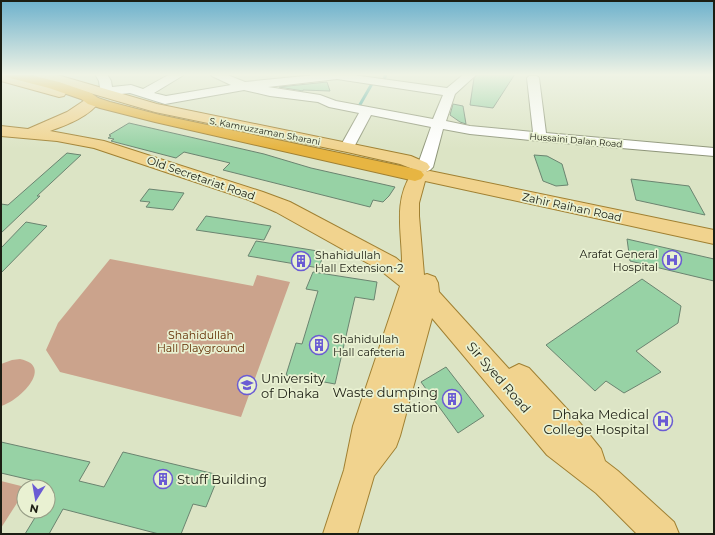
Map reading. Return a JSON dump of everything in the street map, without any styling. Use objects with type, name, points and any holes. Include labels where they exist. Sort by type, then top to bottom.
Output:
[{"type":"highway","points":[[101,99],[160,119],[422,172]]},
{"type":"main road","points":[[27,132],[61,122],[92,99]]},
{"type":"main road","points":[[78,139],[77,124],[94,99]]},
{"type":"main road","name":"S. Kamruzzaman Sharani","points":[[117,99],[162,103],[405,160],[422,172]]},
{"type":"main road","name":"Old Secretariat Road","points":[[1,131],[27,132],[78,139],[127,153],[269,201],[420,282]]},
{"type":"main road","points":[[340,534],[360,470],[385,436],[420,282],[410,244],[409,213],[414,183],[422,172]]},
{"type":"main road","name":"Zahir Raihan Road","points":[[422,172],[714,225]]},
{"type":"main road","name":"Zahir Raihan Road","points":[[422,172],[714,237]]},
{"type":"main road","name":"Sir Syed Road","points":[[420,282],[558,444],[606,482],[662,534]]},
{"type":"street","points":[[156,99],[162,103],[178,99]]},
{"type":"street","name":"Hussaini Dalan Road","points":[[320,99],[333,104],[470,130],[714,152]]},
{"type":"street","points":[[347,147],[368,99]]},
{"type":"street","points":[[422,172],[447,99]]},
{"type":"street","points":[[535,99],[540,136]]},
{"type":"green space","name":"Shahidullah Hall Playground","points":[[110,259],[253,286],[257,275],[290,282],[241,417],[60,372],[46,350],[58,323]]},
{"type":"green space","points":[[20,359],[30,363],[34,369],[34,376],[24,391],[16,398],[1,406],[1,364]]},
{"type":"green space","points":[[1,481],[16,485],[16,505],[1,528]]},
{"type":"building","points":[[471,99],[499,99],[493,108],[470,105]]},
{"type":"building","points":[[453,104],[463,106],[466,124],[450,115]]},
{"type":"building","points":[[129,123],[264,154],[311,168],[395,187],[383,202],[373,200],[370,207],[223,170],[230,163],[184,152],[176,158],[111,141],[114,139],[108,138],[111,136],[109,135]]},
{"type":"building","points":[[67,153],[81,155],[37,196],[40,196],[1,233],[1,204],[8,205]]},
{"type":"building","points":[[534,155],[547,156],[562,164],[568,185],[556,186],[543,181]]},
{"type":"building","points":[[631,179],[689,186],[705,215],[636,200]]},
{"type":"building","points":[[149,189],[184,193],[173,210],[146,207],[150,202],[140,201]]},
{"type":"building","points":[[206,216],[271,226],[264,240],[196,230]]},
{"type":"building","points":[[26,222],[47,226],[1,273],[1,248]]},
{"type":"building","name":"Arafat General Hospital","points":[[627,239],[714,259],[714,281],[630,261]]},
{"type":"building","points":[[256,241],[324,252],[319,268],[248,256]]},
{"type":"building","points":[[313,272],[377,282],[374,300],[355,297],[335,384],[286,375],[296,343],[302,344],[318,291],[306,289]]},
{"type":"building","points":[[642,279],[681,306],[678,323],[636,351],[661,372],[624,393],[606,381],[595,391],[546,345]]},
{"type":"building","name":"Waste dumping station","points":[[446,367],[484,416],[458,433],[421,382]]},
{"type":"building","points":[[1,442],[90,462],[79,481],[104,487],[123,452],[219,475],[206,507],[193,504],[181,534],[159,534],[63,509],[49,534],[25,534],[34,519],[56,519],[56,479],[27,479],[1,473]]},
{"type":"waterway","points":[[358,108],[363,99]]},
{"type":"place","name":"Arafat General Hospital","points":[[672,260]]},
{"type":"place","name":"Shahidullah Hall Extension-2","points":[[301,261]]},
{"type":"place","name":"Shahidullah Hall cafeteria","points":[[319,345]]},
{"type":"place","name":"University of Dhaka","points":[[247,385]]},
{"type":"place","name":"Waste dumping station","points":[[452,399]]},
{"type":"place","name":"Dhaka Medical College Hospital","points":[[663,421]]},
{"type":"place","name":"Stuff Building","points":[[163,479]]}]
